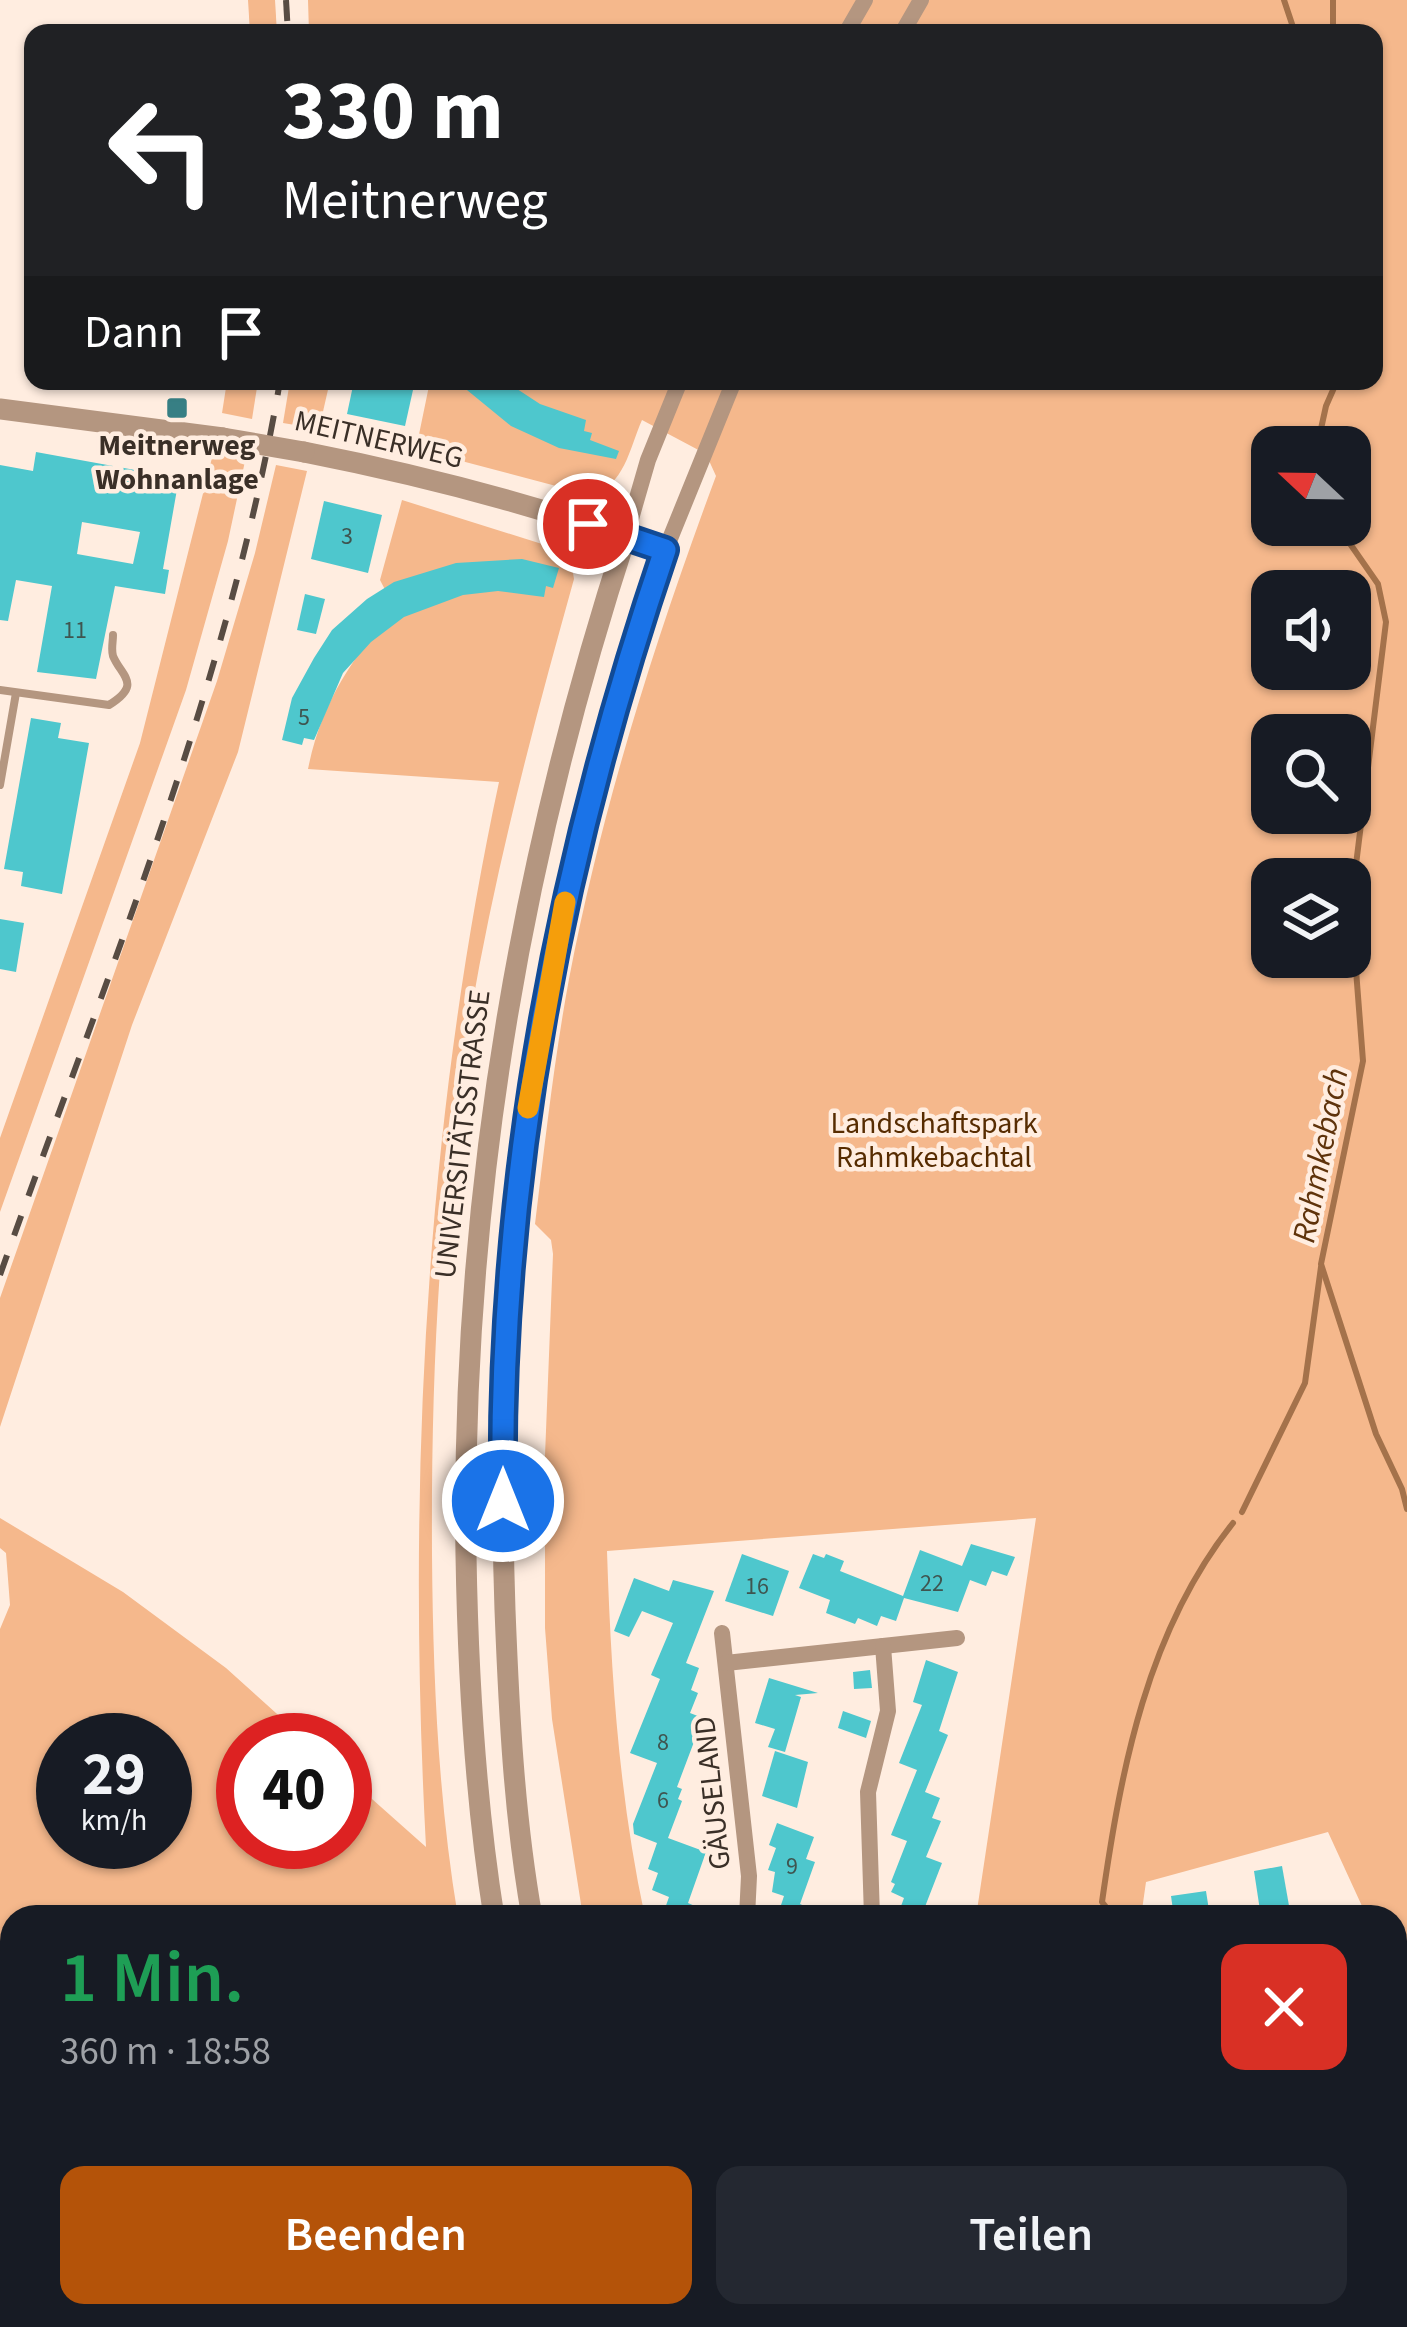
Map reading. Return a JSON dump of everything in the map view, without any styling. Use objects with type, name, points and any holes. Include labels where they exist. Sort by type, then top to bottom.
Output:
[{"type":"street","name":"UNIVERSITÄTSSTRASSE","points":[[493,1905],[467,1617],[466,1406],[476,1242],[497,1063],[525,910],[572,709],[648,460],[676,390]]},
{"type":"street","name":"UNIVERSITÄTSSTRASSE","points":[[531,1905],[513,1753],[504,1574],[504,1417],[515,1221],[540,1034],[566,897],[610,726],[665,550],[730,390]]},
{"type":"street","name":"MEITNERWEG","points":[[0,409],[223,438],[404,473],[665,550]]},
{"type":"street","name":"GÄUSELAND","points":[[722,1633],[747,1857],[747,1905]]},
{"type":"street","points":[[726,1664],[957,1638]]},
{"type":"street","points":[[872,1905],[868,1792],[887,1711],[884,1646]]},
{"type":"lane","points":[[0,690],[86,705],[116,701],[127,679],[113,656],[113,635]]},
{"type":"lane","points":[[0,785],[16,693]]},
{"type":"green space","points":[[248,0],[275,0],[276,24],[249,24]]},
{"type":"green space","name":"Landschaftspark Rahmkebachtal","points":[[308,0],[1407,0],[1407,1905],[1361,1905],[1328,1832],[1146,1882],[1143,1905],[978,1905],[1036,1518],[607,1551],[618,1735],[643,1905],[581,1905],[552,1719],[545,1628],[545,1456],[553,1254],[551,1240],[535,1224],[564,1009],[597,851],[651,662],[716,476],[706,454],[642,420],[618,475],[590,495],[416,449],[428,390],[1383,390],[1383,24],[309,24]]},
{"type":"green space","points":[[226,390],[257,390],[252,419],[222,413]]},
{"type":"green space","points":[[288,390],[328,390],[319,429],[283,423]]},
{"type":"green space","points":[[216,442],[248,447],[228,541],[186,690],[0,1212],[0,1138],[140,743]]},
{"type":"green space","points":[[276,465],[307,471],[238,752],[132,1025],[0,1427],[0,1298],[217,681]]},
{"type":"green space","points":[[402,500],[570,555],[574,579],[530,740],[471,1012],[444,1215],[433,1419],[433,1600],[441,1782],[456,1905],[0,1905],[0,1629],[10,1605],[0,1518],[123,1592],[226,1668],[276,1713],[216,1713],[216,1869],[372,1869],[372,1799],[426,1847],[419,1580],[427,1312],[453,1046],[499,782],[308,769],[321,722],[365,645],[394,607],[380,580]]},
{"type":"building","points":[[352,390],[413,390],[405,426],[347,414]]},
{"type":"building","points":[[467,390],[519,390],[540,404],[586,420],[584,431],[592,433],[590,440],[619,451],[616,459],[559,448],[511,426]]},
{"type":"building","points":[[36,452],[179,478],[163,569],[169,570],[165,594],[115,586],[96,679],[37,672],[52,586],[16,580],[8,621],[0,620],[0,465],[33,471]],"holes":[[[82,522],[140,532],[133,564],[77,554]]]},
{"type":"building","points":[[324,501],[382,515],[368,573],[311,559]]},
{"type":"building","points":[[522,559],[559,568],[553,588],[546,586],[544,597],[498,591],[463,595],[404,617],[371,642],[343,673],[314,740],[304,738],[302,745],[282,740],[292,698],[314,658],[332,630],[367,599],[394,582],[456,563]]},
{"type":"building","points":[[305,594],[325,599],[316,634],[297,630]]},
{"type":"building","points":[[31,718],[61,723],[58,738],[89,743],[62,894],[21,886],[23,872],[4,869]]},
{"type":"building","points":[[0,919],[24,923],[16,972],[0,969]]},
{"type":"building","points":[[971,1544],[1015,1557],[1007,1576],[992,1571],[986,1586],[970,1580],[958,1612],[904,1598],[896,1621],[881,1616],[877,1626],[858,1618],[855,1624],[826,1613],[830,1600],[799,1588],[813,1554],[824,1558],[826,1554],[844,1561],[840,1571],[903,1596],[920,1550],[962,1566]]},
{"type":"building","points":[[742,1554],[789,1571],[773,1616],[725,1601]]},
{"type":"building","points":[[634,1578],[669,1591],[673,1580],[714,1591],[686,1663],[699,1668],[691,1690],[698,1693],[690,1713],[703,1718],[677,1787],[682,1789],[678,1799],[682,1801],[668,1838],[706,1852],[688,1903],[693,1905],[666,1905],[669,1897],[652,1890],[658,1873],[648,1869],[657,1843],[634,1834],[633,1824],[657,1763],[630,1753],[660,1679],[651,1675],[673,1623],[642,1611],[629,1637],[614,1631]]},
{"type":"building","points":[[926,1660],[958,1672],[939,1731],[948,1735],[925,1792],[940,1798],[932,1818],[941,1821],[926,1857],[942,1863],[926,1905],[901,1905],[904,1898],[891,1892],[907,1841],[891,1835],[917,1770],[899,1763],[922,1705],[913,1702]]},
{"type":"building","points":[[870,1670],[872,1688],[854,1689],[853,1672]]},
{"type":"building","points":[[769,1678],[818,1693],[795,1695],[801,1697],[785,1752],[768,1747],[775,1729],[755,1723]]},
{"type":"building","points":[[843,1711],[871,1721],[866,1738],[838,1728]]},
{"type":"building","points":[[775,1751],[808,1762],[797,1808],[762,1796]]},
{"type":"building","points":[[777,1823],[814,1837],[806,1859],[815,1862],[802,1905],[781,1905],[784,1896],[772,1892],[775,1872],[768,1870],[776,1848],[769,1845]]},
{"type":"building","points":[[1282,1866],[1289,1905],[1259,1905],[1254,1871]]},
{"type":"building","points":[[1206,1891],[1208,1905],[1172,1905],[1171,1896]]},
{"type":"waterway","name":"Rahmkebach","points":[[1284,0],[1292,24]]},
{"type":"waterway","name":"Rahmkebach","points":[[1333,0],[1333,24]]},
{"type":"waterway","name":"Rahmkebach","points":[[1322,426],[1333,390]]},
{"type":"waterway","name":"Rahmkebach","points":[[1352,546],[1378,584],[1386,622],[1351,905],[1363,1061],[1321,1264],[1376,1434],[1407,1509]]},
{"type":"waterway","points":[[1242,1512],[1305,1383],[1321,1267]]},
{"type":"waterway","points":[[1104,1905],[1118,1802],[1142,1703],[1179,1609],[1233,1523]]},
{"type":"railway","points":[[286,0],[287,24]]},
{"type":"railway","points":[[0,1275],[196,722],[257,496],[278,390]]},
{"type":"slow traffic","points":[[528,1108],[565,902]]},
{"type":"place","name":"Meitnerweg Wohnanlage","points":[[177,408]]},
{"type":"route","points":[[503,1501],[515,1221],[540,1034],[583,823],[665,550],[588,524]]}]
